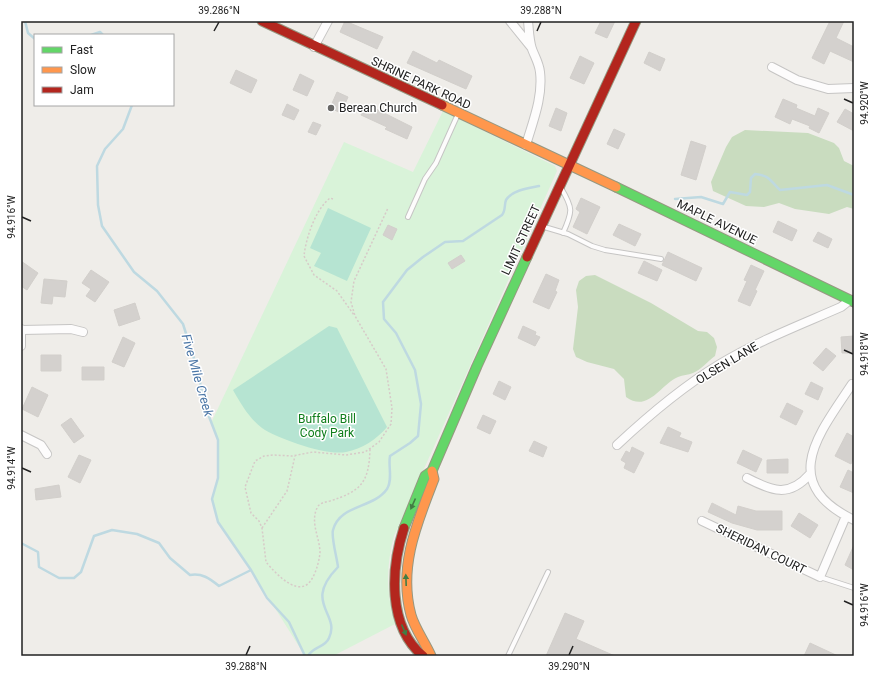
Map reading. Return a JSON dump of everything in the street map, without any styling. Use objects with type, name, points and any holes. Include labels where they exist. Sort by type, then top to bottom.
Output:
[{"type":"street","name":"SHRINE PARK ROAD","points":[[262,21],[314,47],[570,165]]},
{"type":"street","points":[[314,47],[328,21]]},
{"type":"street","points":[[510,21],[532,47]]},
{"type":"street","points":[[526,145],[536,111],[540,85],[537,59],[532,47],[528,21]]},
{"type":"street","name":"LIMIT STREET","points":[[423,656],[414,650],[400,620],[394,579],[395,558],[409,512],[425,476],[432,472],[477,366],[636,21]]},
{"type":"street","points":[[772,67],[796,80],[828,89],[854,88]]},
{"type":"street","name":"MAPLE AVENUE","points":[[570,165],[852,301]]},
{"type":"street","name":"OLSEN LANE","points":[[617,445],[647,416],[720,364],[758,343],[852,301]]},
{"type":"street","points":[[21,346],[21,329],[70,329],[83,332]]},
{"type":"street","points":[[820,577],[850,518],[832,508],[819,492],[810,474],[811,452],[817,439],[852,384]]},
{"type":"street","points":[[21,435],[41,445],[47,454]]},
{"type":"street","name":"LIMIT STREET","points":[[431,656],[411,616],[406,587],[405,566],[415,526],[434,479],[432,472]]},
{"type":"street","points":[[746,478],[768,489],[791,489],[801,484],[810,474]]},
{"type":"street","name":"SHERIDAN COURT","points":[[702,521],[820,577]]},
{"type":"lane","points":[[408,217],[425,179],[436,163],[458,114]]},
{"type":"lane","points":[[560,186],[572,209],[571,216],[563,232]]},
{"type":"lane","points":[[541,226],[563,232],[592,246],[605,250],[661,259]]},
{"type":"lane","points":[[508,656],[548,572]]},
{"type":"lane","points":[[820,577],[854,588]]},
{"type":"path","points":[[332,200],[330,198],[326,201],[316,217],[304,256],[314,275],[337,291],[355,316],[386,369],[390,387],[392,408],[391,424],[384,436],[370,449],[346,455],[313,452],[295,456],[264,456],[255,461],[245,487],[251,513],[259,521],[262,528],[266,562],[294,586],[304,587],[308,585],[316,572],[320,554],[314,517],[317,508],[323,503],[345,496],[365,481],[368,470],[370,449]]},
{"type":"path","points":[[355,316],[351,302],[354,281],[388,208]]},
{"type":"path","points":[[262,528],[287,492],[295,456]]},
{"type":"green space","name":"Buffalo Bill Cody Park","points":[[443,111],[555,166],[557,171],[394,536],[388,569],[388,580],[390,601],[395,624],[333,656],[305,656],[251,570],[218,522],[212,499],[218,478],[218,440],[211,423],[344,142],[413,172]]},
{"type":"green space","points":[[745,130],[808,133],[834,143],[839,148],[844,161],[854,166],[854,209],[847,207],[829,214],[795,209],[779,203],[764,207],[746,206],[713,191],[711,182],[726,147],[732,137]]},
{"type":"green space","points":[[328,208],[371,228],[347,281],[314,266],[321,253],[310,248]]},
{"type":"green space","points":[[595,275],[651,303],[698,331],[707,332],[714,338],[717,347],[715,356],[696,372],[678,377],[647,400],[641,402],[634,401],[626,397],[624,379],[614,369],[587,362],[576,357],[573,349],[578,307],[576,290],[579,281],[586,276]]},
{"type":"green space","points":[[329,326],[337,328],[387,427],[379,436],[358,449],[338,453],[303,446],[279,437],[262,428],[253,420],[242,406],[233,390]]},
{"type":"building","points":[[345,21],[383,37],[377,49],[340,32]]},
{"type":"building","points":[[601,21],[615,21],[607,38],[595,33]]},
{"type":"building","points":[[830,21],[844,21],[836,38],[854,47],[854,62],[830,51],[824,64],[812,58]]},
{"type":"building","points":[[413,51],[437,63],[439,60],[472,76],[466,89],[407,63]]},
{"type":"building","points":[[649,52],[665,59],[660,71],[644,63]]},
{"type":"building","points":[[580,56],[594,63],[584,84],[570,78]]},
{"type":"building","points":[[236,70],[257,80],[251,93],[230,83]]},
{"type":"building","points":[[300,74],[314,81],[307,96],[293,90]]},
{"type":"building","points":[[337,92],[348,97],[341,113],[330,108]]},
{"type":"building","points":[[783,99],[797,105],[796,108],[815,116],[818,108],[829,113],[819,133],[809,128],[810,126],[792,119],[790,124],[775,117]]},
{"type":"building","points":[[287,104],[299,110],[294,120],[282,115]]},
{"type":"building","points":[[366,104],[412,127],[407,139],[385,129],[387,127],[361,115]]},
{"type":"building","points":[[556,108],[567,113],[561,131],[549,126]]},
{"type":"building","points":[[845,109],[854,114],[854,131],[837,122]]},
{"type":"building","points":[[313,122],[321,125],[316,135],[308,132]]},
{"type":"building","points":[[614,129],[625,134],[618,149],[607,144]]},
{"type":"building","points":[[691,141],[706,146],[696,180],[681,175]]},
{"type":"building","points":[[581,198],[600,207],[587,234],[573,227],[580,212],[576,209]]},
{"type":"building","points":[[778,221],[797,230],[792,241],[773,232]]},
{"type":"building","points":[[619,224],[641,234],[635,246],[613,235]]},
{"type":"building","points":[[388,225],[397,229],[392,240],[383,235]]},
{"type":"building","points":[[818,232],[832,239],[828,248],[813,241]]},
{"type":"building","points":[[668,252],[702,268],[696,281],[662,265]]},
{"type":"building","points":[[461,255],[465,261],[452,269],[448,263]]},
{"type":"building","points":[[21,261],[38,273],[27,290],[21,286]]},
{"type":"building","points":[[644,261],[662,270],[657,281],[638,273]]},
{"type":"building","points":[[751,265],[764,271],[755,290],[757,291],[750,306],[738,301],[747,281],[744,280]]},
{"type":"building","points":[[91,270],[109,282],[95,302],[86,296],[91,289],[82,283]]},
{"type":"building","points":[[546,274],[559,280],[555,291],[557,292],[549,309],[533,302]]},
{"type":"building","points":[[44,279],[67,281],[65,297],[53,296],[52,304],[41,303]]},
{"type":"building","points":[[135,303],[140,319],[119,326],[114,310]]},
{"type":"building","points":[[523,326],[536,332],[535,335],[540,337],[535,346],[518,338]]},
{"type":"building","points":[[854,336],[854,353],[842,353],[841,337]]},
{"type":"building","points":[[123,337],[135,343],[124,367],[112,362]]},
{"type":"building","points":[[826,348],[836,356],[823,371],[813,363]]},
{"type":"building","points":[[41,355],[61,355],[61,371],[41,371]]},
{"type":"building","points":[[82,367],[104,367],[104,380],[82,380]]},
{"type":"building","points":[[499,381],[511,387],[505,400],[493,394]]},
{"type":"building","points":[[811,382],[823,388],[818,400],[805,394]]},
{"type":"building","points":[[32,387],[48,395],[38,417],[22,409]]},
{"type":"building","points":[[787,403],[803,411],[796,425],[780,417]]},
{"type":"building","points":[[483,415],[496,421],[490,434],[477,428]]},
{"type":"building","points":[[71,418],[84,436],[74,443],[61,425]]},
{"type":"building","points":[[668,427],[681,433],[679,437],[692,442],[688,452],[660,443]]},
{"type":"building","points":[[847,433],[854,437],[854,457],[851,464],[835,456]]},
{"type":"building","points":[[534,441],[547,447],[543,457],[529,451]]},
{"type":"building","points":[[632,447],[644,453],[634,473],[624,468],[626,463],[621,460],[626,451],[630,453]]},
{"type":"building","points":[[743,450],[762,459],[756,472],[737,463]]},
{"type":"building","points":[[79,455],[91,460],[80,483],[68,477]]},
{"type":"building","points":[[788,459],[788,473],[767,473],[767,460]]},
{"type":"building","points":[[848,470],[854,473],[854,493],[840,487]]},
{"type":"building","points":[[59,485],[61,497],[36,500],[35,489]]},
{"type":"building","points":[[712,503],[736,515],[738,506],[756,511],[782,511],[782,530],[757,530],[732,523],[708,512]]},
{"type":"building","points":[[799,513],[818,525],[810,538],[791,526]]},
{"type":"building","points":[[854,545],[854,570],[845,565]]},
{"type":"building","points":[[565,613],[584,621],[576,639],[615,656],[546,656]]},
{"type":"building","points":[[810,643],[838,656],[804,656]]},
{"type":"waterway","name":"Five Mile Creek","points":[[25,21],[28,33],[34,38]]},
{"type":"waterway","name":"Five Mile Creek","points":[[94,34],[100,32],[102,34]]},
{"type":"waterway","name":"Five Mile Creek","points":[[132,106],[123,129],[105,149],[97,166],[98,205],[102,226],[134,272],[157,291],[183,324],[197,368],[205,406],[218,440],[218,478],[212,499],[218,522],[251,570],[267,598],[289,622],[305,656]]},
{"type":"waterway","points":[[675,199],[701,197],[723,204],[730,192],[747,195],[750,192],[751,178],[755,174],[767,177],[780,190],[827,185],[854,195]]},
{"type":"waterway","points":[[308,656],[313,650],[325,644],[329,638],[331,629],[322,599],[323,590],[328,580],[338,567],[333,542],[333,530],[342,515],[374,500],[387,489],[390,481],[390,456],[418,436],[421,404],[415,370],[396,333],[384,319],[383,302],[407,270],[423,257],[445,242],[463,241],[502,215],[506,200],[512,194],[521,190],[539,186]]},
{"type":"waterway","points":[[21,543],[38,552],[39,567],[59,578],[74,578],[81,572],[94,536],[112,530],[137,534],[159,543],[170,558],[190,575],[205,577],[219,586],[251,570]]},
{"type":"traffic: fast","points":[[616,187],[854,302]]},
{"type":"traffic: fast","points":[[404,528],[425,476],[432,471],[477,366],[527,257]]},
{"type":"traffic: slow","points":[[442,105],[616,187]]},
{"type":"traffic: slow","points":[[431,656],[411,615],[407,580],[411,546],[421,512],[434,479],[432,471]]},
{"type":"traffic: jam","points":[[262,21],[442,105]]},
{"type":"traffic: jam","points":[[527,257],[636,21]]},
{"type":"traffic: jam","points":[[404,528],[396,561],[395,596],[403,629],[411,644],[423,656]]},
{"type":"place","name":"Berean Church","points":[[331,108]]}]
